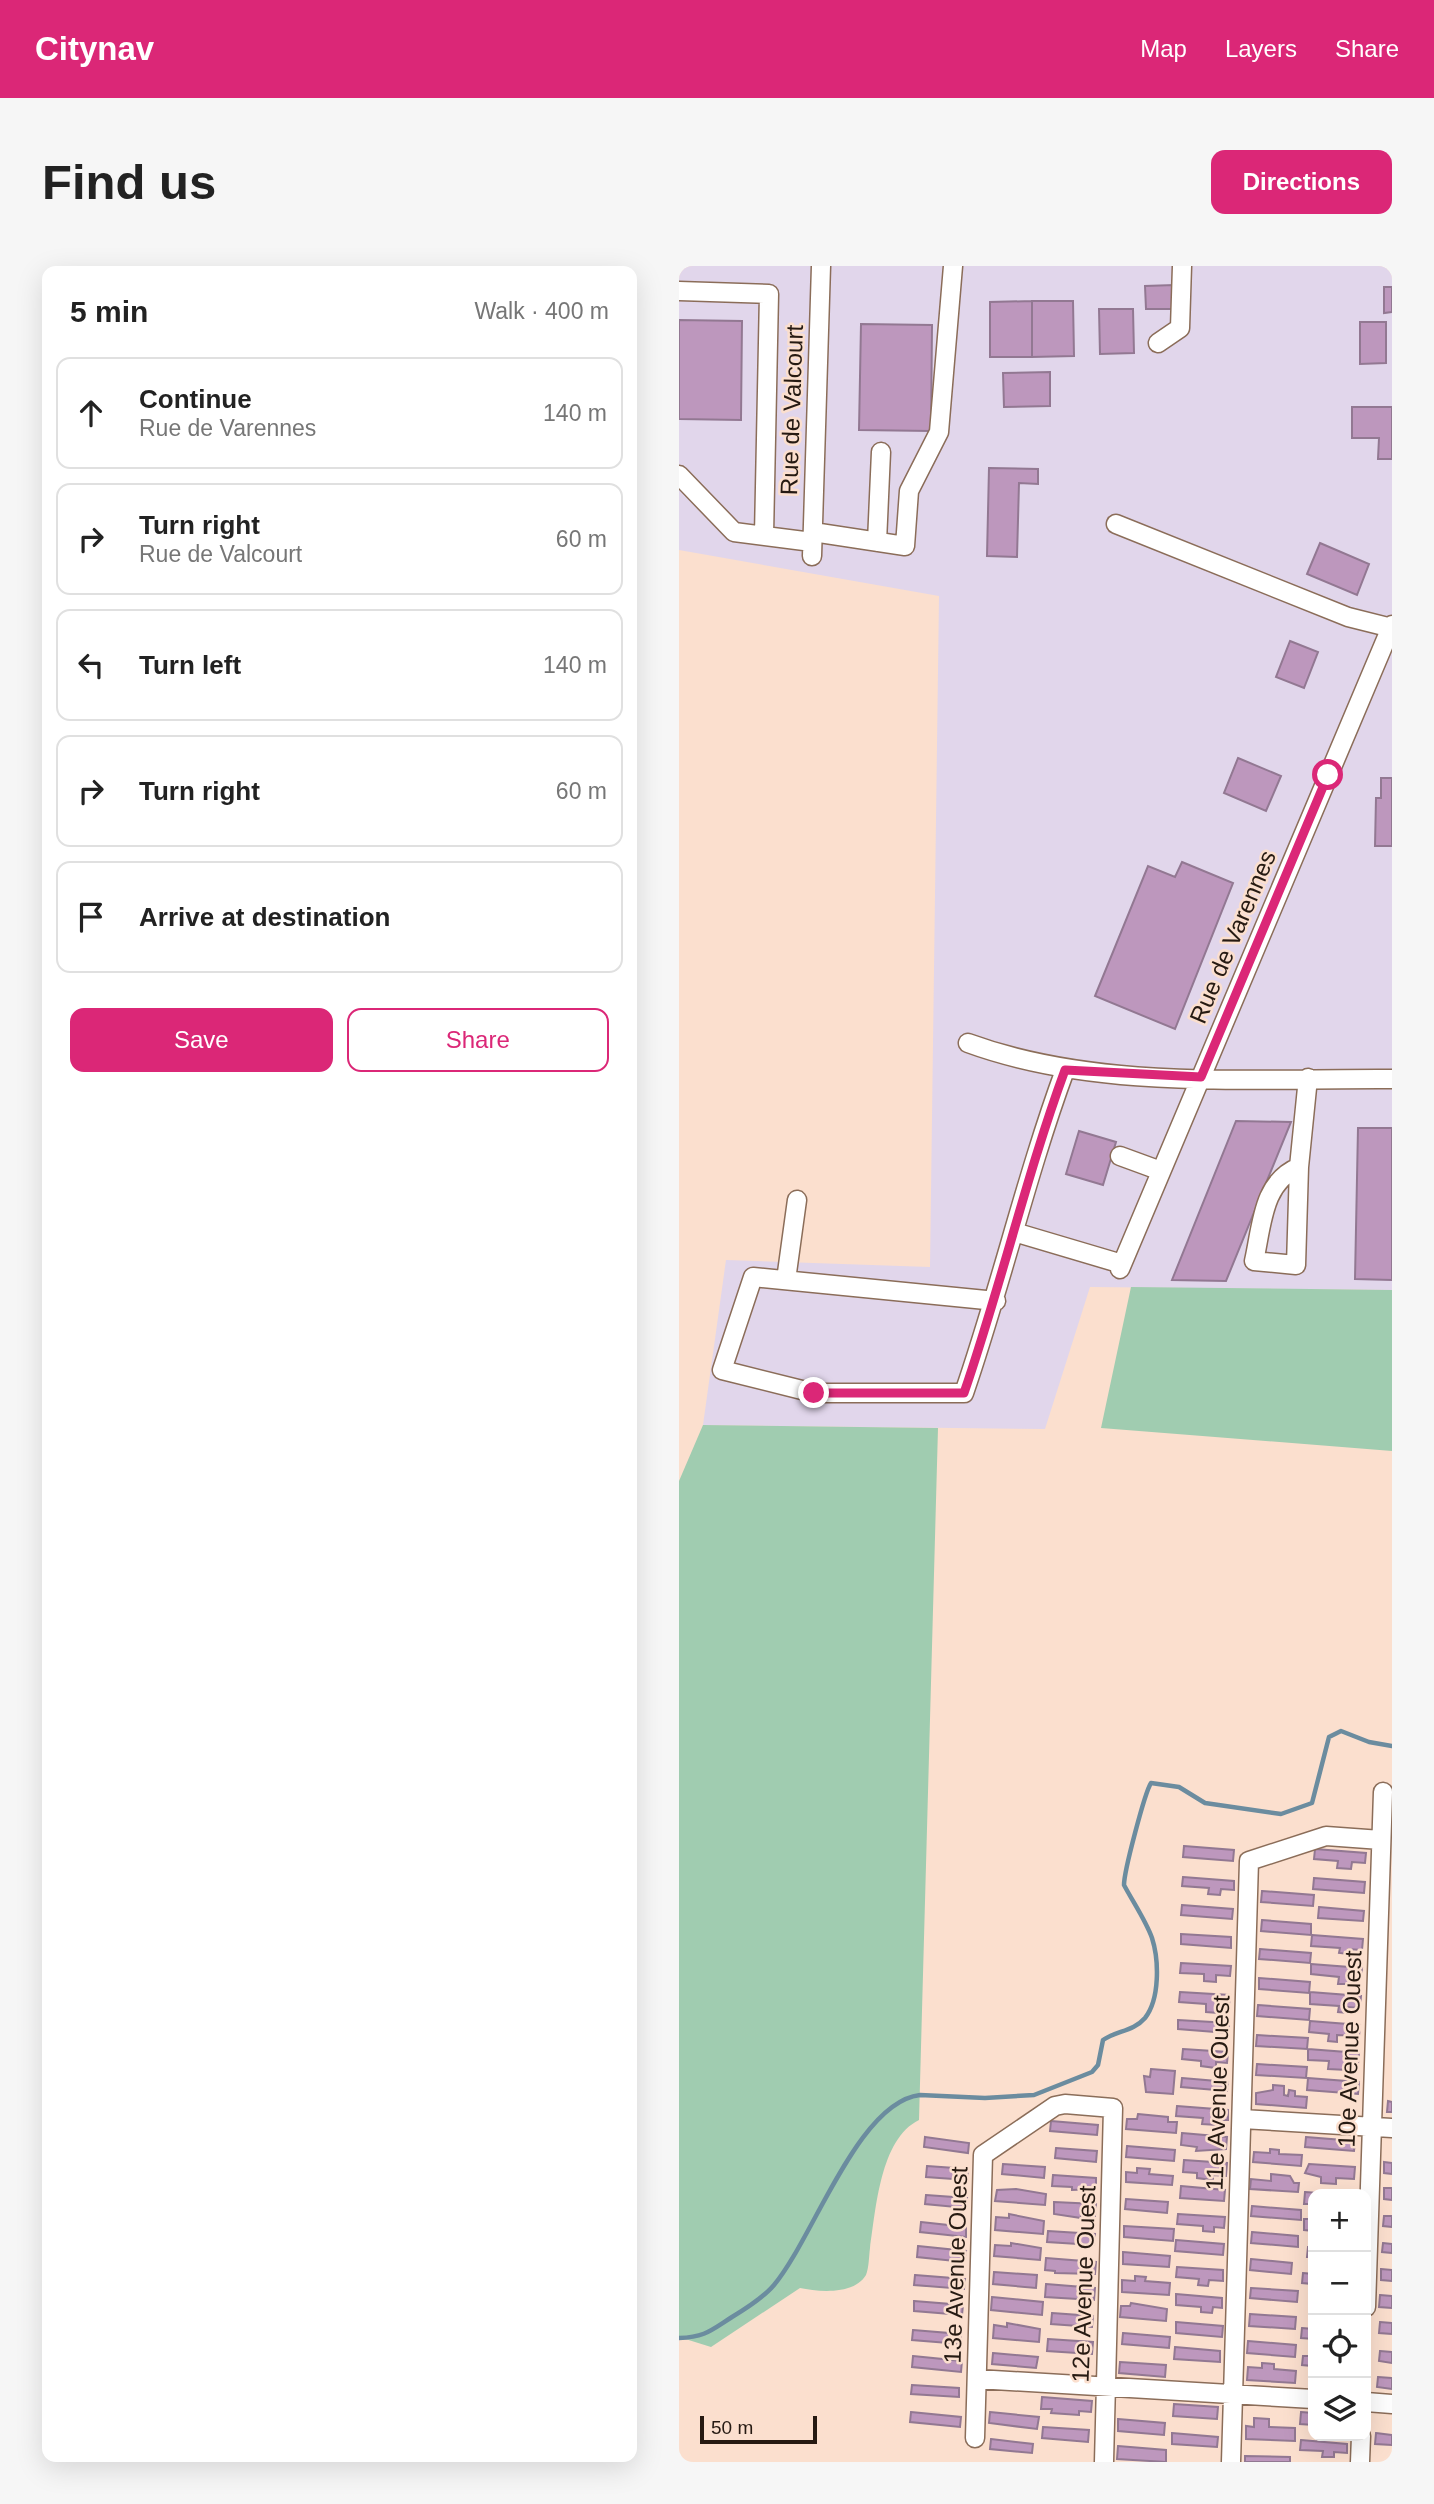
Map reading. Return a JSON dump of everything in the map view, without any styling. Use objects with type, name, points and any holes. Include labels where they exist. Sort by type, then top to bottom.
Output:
[{"type":"street","name":"Rue de Valcourt","points":[[813,543],[821,266]]},
{"type":"street","points":[[679,475],[734,531],[813,543],[877,542],[905,546],[909,491],[939,432],[953,266]]},
{"type":"street","points":[[1158,343],[1180,328],[1182,273],[1162,279]]},
{"type":"street","points":[[679,292],[769,294],[764,536]]},
{"type":"street","points":[[877,542],[881,452]]},
{"type":"street","points":[[1116,524],[1348,617],[1392,627]]},
{"type":"street","name":"Rue de Varennes","points":[[1014,1232],[1121,1266],[1392,627]]},
{"type":"street","points":[[968,1043],[1065,1070],[1201,1077],[1392,1079]]},
{"type":"street","points":[[996,1301],[753,1277],[722,1370],[814,1393],[964,1393],[996,1301],[1039,1140],[1065,1070]]},
{"type":"street","points":[[1299,1167],[1286,1172],[1269,1192],[1254,1261],[1297,1265],[1299,1167],[1308,1078]]},
{"type":"street","points":[[1120,1156],[1161,1171]]},
{"type":"street","points":[[786,1280],[797,1199]]},
{"type":"street","name":"10e Avenue Ouest","points":[[1368,2252],[1383,1792]]},
{"type":"street","name":"11e Avenue Ouest","points":[[1231,2462],[1249,1861],[1313,1838],[1339,1835],[1381,1839]]},
{"type":"street","name":"13e Avenue Ouest","points":[[975,2438],[983,2155],[1055,2106],[1065,2104],[1113,2108]]},
{"type":"street","name":"12e Avenue Ouest","points":[[1104,2462],[1113,2108]]},
{"type":"street","points":[[1242,2119],[1392,2128]]},
{"type":"street","points":[[977,2379],[1308,2399]]},
{"type":"street","points":[[1371,2402],[1392,2404]]},
{"type":"street","points":[[1360,2462],[1361,2441]]},
{"type":"shaded area","points":[[679,266],[1392,266],[1392,1290],[1090,1287],[1045,1429],[703,1425],[726,1260],[930,1267],[939,596],[679,550]]},
{"type":"green space","points":[[1131,1287],[1392,1290],[1392,1451],[1101,1428]]},
{"type":"green space","points":[[703,1425],[938,1428],[919,2120],[906,2129],[896,2143],[882,2176],[866,2275],[845,2289],[800,2288],[711,2347],[679,2337],[679,1481]]},
{"type":"building","points":[[1174,285],[1174,309],[1146,309],[1145,286]]},
{"type":"building","points":[[1384,287],[1392,287],[1392,312],[1384,313]]},
{"type":"building","points":[[1032,301],[1032,357],[990,357],[990,302]]},
{"type":"building","points":[[1032,301],[1073,301],[1074,356],[1032,357]]},
{"type":"building","points":[[1099,309],[1133,309],[1134,353],[1100,354]]},
{"type":"building","points":[[679,320],[742,321],[741,420],[679,419]]},
{"type":"building","points":[[1360,322],[1386,322],[1386,363],[1360,364]]},
{"type":"building","points":[[861,324],[932,325],[931,431],[859,430]]},
{"type":"building","points":[[1050,372],[1050,406],[1004,407],[1003,373]]},
{"type":"building","points":[[1352,407],[1392,407],[1392,459],[1378,459],[1379,438],[1352,438]]},
{"type":"building","points":[[989,468],[1038,469],[1038,484],[1019,483],[1017,557],[987,556]]},
{"type":"building","points":[[1320,543],[1369,564],[1357,595],[1307,574]]},
{"type":"building","points":[[1290,641],[1318,652],[1304,688],[1276,677]]},
{"type":"building","points":[[1238,758],[1281,776],[1266,811],[1224,793]]},
{"type":"building","points":[[1381,778],[1392,778],[1392,846],[1375,846],[1376,798],[1381,798]]},
{"type":"building","points":[[1182,862],[1233,883],[1175,1029],[1095,996],[1148,866],[1175,877]]},
{"type":"building","points":[[1236,1121],[1291,1122],[1226,1281],[1172,1280]]},
{"type":"building","points":[[1358,1128],[1392,1128],[1392,1280],[1355,1279]]},
{"type":"building","points":[[1079,1131],[1116,1142],[1103,1185],[1066,1174]]},
{"type":"building","points":[[1184,1846],[1234,1850],[1233,1861],[1183,1857]]},
{"type":"building","points":[[1315,1849],[1366,1853],[1365,1863],[1352,1862],[1351,1869],[1337,1868],[1338,1861],[1314,1859]]},
{"type":"building","points":[[1183,1877],[1234,1881],[1234,1890],[1221,1889],[1220,1895],[1208,1894],[1209,1888],[1182,1886]]},
{"type":"building","points":[[1314,1878],[1365,1882],[1364,1893],[1313,1889]]},
{"type":"building","points":[[1262,1891],[1314,1895],[1313,1906],[1261,1902]]},
{"type":"building","points":[[1182,1905],[1233,1909],[1232,1919],[1181,1915]]},
{"type":"building","points":[[1319,1907],[1364,1911],[1363,1921],[1318,1918]]},
{"type":"building","points":[[1262,1920],[1311,1924],[1311,1935],[1261,1931]]},
{"type":"building","points":[[1181,1934],[1231,1937],[1231,1948],[1181,1944]]},
{"type":"building","points":[[1312,1935],[1363,1939],[1362,1950],[1348,1949],[1348,1954],[1339,1953],[1340,1948],[1311,1946]]},
{"type":"building","points":[[1260,1949],[1311,1953],[1310,1963],[1259,1959]]},
{"type":"building","points":[[1181,1963],[1231,1966],[1230,1976],[1216,1975],[1216,1982],[1204,1981],[1204,1974],[1180,1973]]},
{"type":"building","points":[[1311,1964],[1362,1968],[1361,1978],[1351,1978],[1351,1984],[1338,1984],[1339,1977],[1311,1974]]},
{"type":"building","points":[[1259,1978],[1310,1982],[1309,1993],[1259,1989]]},
{"type":"building","points":[[1180,1992],[1230,1995],[1229,2005],[1219,2005],[1218,2013],[1206,2012],[1206,2004],[1179,2002]]},
{"type":"building","points":[[1310,1992],[1361,1996],[1360,2008],[1348,2007],[1348,2013],[1338,2012],[1339,2006],[1310,2004]]},
{"type":"building","points":[[1258,2005],[1310,2009],[1309,2020],[1257,2016]]},
{"type":"building","points":[[1178,2020],[1229,2023],[1228,2033],[1178,2029]]},
{"type":"building","points":[[1310,2021],[1360,2025],[1359,2036],[1337,2035],[1337,2042],[1328,2041],[1329,2034],[1309,2032]]},
{"type":"building","points":[[1257,2035],[1308,2038],[1307,2049],[1256,2046]]},
{"type":"building","points":[[1183,2049],[1228,2052],[1227,2063],[1216,2062],[1216,2068],[1201,2066],[1201,2061],[1182,2059]]},
{"type":"building","points":[[1308,2049],[1359,2053],[1358,2064],[1347,2063],[1347,2070],[1328,2069],[1329,2061],[1308,2060]]},
{"type":"building","points":[[1257,2064],[1307,2067],[1306,2078],[1256,2075]]},
{"type":"building","points":[[1151,2069],[1175,2071],[1173,2094],[1146,2092],[1144,2076],[1150,2077]]},
{"type":"building","points":[[1182,2078],[1228,2082],[1227,2091],[1181,2087]]},
{"type":"building","points":[[1308,2078],[1359,2082],[1358,2094],[1307,2090]]},
{"type":"building","points":[[1273,2085],[1284,2086],[1284,2095],[1288,2096],[1289,2090],[1295,2091],[1295,2096],[1307,2097],[1306,2108],[1256,2104],[1256,2093],[1273,2090]]},
{"type":"building","points":[[1388,2101],[1392,2102],[1392,2112],[1387,2112]]},
{"type":"building","points":[[1177,2106],[1228,2110],[1228,2120],[1217,2120],[1217,2125],[1202,2124],[1203,2118],[1176,2116]]},
{"type":"building","points":[[1138,2114],[1168,2117],[1168,2122],[1177,2122],[1176,2133],[1126,2129],[1127,2119],[1137,2119]]},
{"type":"building","points":[[1051,2121],[1098,2125],[1097,2135],[1050,2131]]},
{"type":"building","points":[[1182,2133],[1227,2137],[1226,2149],[1196,2151],[1197,2147],[1181,2145]]},
{"type":"building","points":[[925,2137],[969,2143],[968,2153],[924,2147]]},
{"type":"building","points":[[1306,2137],[1355,2141],[1354,2151],[1305,2147]]},
{"type":"building","points":[[1127,2146],[1175,2150],[1174,2161],[1126,2157]]},
{"type":"building","points":[[1056,2148],[1097,2151],[1096,2162],[1055,2158]]},
{"type":"building","points":[[1270,2149],[1279,2150],[1279,2154],[1302,2155],[1301,2166],[1253,2162],[1254,2152],[1270,2153]]},
{"type":"building","points":[[1184,2160],[1227,2163],[1226,2176],[1213,2175],[1213,2180],[1197,2178],[1197,2173],[1183,2172]]},
{"type":"building","points":[[1384,2162],[1392,2163],[1392,2174],[1384,2173]]},
{"type":"building","points":[[1003,2164],[1045,2167],[1044,2178],[1002,2174]]},
{"type":"building","points":[[1309,2164],[1355,2167],[1354,2179],[1336,2178],[1336,2184],[1321,2183],[1321,2177],[1305,2173]]},
{"type":"building","points":[[927,2166],[968,2169],[967,2180],[926,2177]]},
{"type":"building","points":[[1137,2168],[1150,2169],[1149,2174],[1173,2176],[1172,2185],[1126,2182],[1126,2172],[1137,2173]]},
{"type":"building","points":[[1271,2174],[1290,2176],[1294,2183],[1299,2183],[1298,2192],[1250,2189],[1251,2179],[1271,2181]]},
{"type":"building","points":[[1053,2175],[1096,2178],[1096,2189],[1072,2190],[1072,2187],[1052,2186]]},
{"type":"building","points":[[1181,2186],[1225,2190],[1224,2201],[1180,2198]]},
{"type":"building","points":[[1384,2188],[1392,2188],[1392,2200],[1384,2199]]},
{"type":"building","points":[[1016,2189],[1046,2194],[1045,2205],[995,2201],[997,2190]]},
{"type":"building","points":[[1305,2192],[1308,2192],[1308,2204],[1304,2204]]},
{"type":"building","points":[[926,2195],[967,2198],[966,2208],[925,2204]]},
{"type":"building","points":[[1126,2199],[1168,2202],[1167,2213],[1125,2209]]},
{"type":"building","points":[[1054,2202],[1096,2204],[1095,2216],[1081,2215],[1081,2218],[1054,2214]]},
{"type":"building","points":[[1252,2206],[1301,2210],[1301,2220],[1251,2216]]},
{"type":"building","points":[[1009,2214],[1044,2221],[1043,2234],[995,2230],[996,2217],[1009,2218]]},
{"type":"building","points":[[1178,2214],[1225,2217],[1224,2228],[1214,2227],[1214,2232],[1203,2231],[1203,2226],[1177,2224]]},
{"type":"building","points":[[1384,2216],[1392,2216],[1392,2227],[1383,2226]]},
{"type":"building","points":[[1304,2219],[1308,2219],[1308,2230],[1304,2230]]},
{"type":"building","points":[[921,2222],[966,2227],[966,2237],[920,2232]]},
{"type":"building","points":[[1124,2226],[1174,2229],[1173,2241],[1124,2237]]},
{"type":"building","points":[[1048,2231],[1095,2234],[1094,2245],[1047,2242]]},
{"type":"building","points":[[1252,2232],[1298,2236],[1298,2247],[1251,2243]]},
{"type":"building","points":[[1176,2240],[1224,2244],[1223,2255],[1175,2251]]},
{"type":"building","points":[[1011,2243],[1041,2248],[1040,2260],[994,2256],[995,2245],[1011,2246]]},
{"type":"building","points":[[1383,2243],[1392,2244],[1392,2253],[1382,2252]]},
{"type":"building","points":[[918,2246],[966,2251],[964,2262],[917,2257]]},
{"type":"building","points":[[1123,2252],[1170,2256],[1169,2267],[1123,2264]]},
{"type":"building","points":[[1046,2258],[1096,2262],[1095,2274],[1055,2273],[1045,2270]]},
{"type":"building","points":[[1251,2259],[1292,2263],[1291,2274],[1250,2270]]},
{"type":"building","points":[[1177,2267],[1223,2270],[1223,2281],[1209,2280],[1208,2286],[1198,2285],[1199,2279],[1176,2277]]},
{"type":"building","points":[[1381,2269],[1392,2270],[1392,2281],[1381,2280]]},
{"type":"building","points":[[994,2272],[1037,2275],[1036,2288],[993,2284]]},
{"type":"building","points":[[1303,2273],[1308,2274],[1308,2284],[1302,2283]]},
{"type":"building","points":[[915,2275],[965,2279],[964,2289],[914,2285]]},
{"type":"building","points":[[1135,2276],[1146,2277],[1145,2281],[1170,2283],[1169,2295],[1122,2292],[1122,2280],[1135,2281]]},
{"type":"building","points":[[1046,2284],[1095,2288],[1094,2300],[1045,2297]]},
{"type":"building","points":[[1251,2288],[1298,2291],[1297,2302],[1250,2298]]},
{"type":"building","points":[[1176,2294],[1222,2298],[1222,2308],[1213,2307],[1212,2313],[1201,2312],[1201,2307],[1176,2305]]},
{"type":"building","points":[[1380,2295],[1392,2296],[1392,2308],[1379,2307]]},
{"type":"building","points":[[992,2297],[1043,2302],[1042,2315],[991,2310]]},
{"type":"building","points":[[914,2301],[963,2305],[962,2315],[914,2311]]},
{"type":"building","points":[[1131,2303],[1167,2309],[1166,2321],[1120,2317],[1121,2306],[1130,2306]]},
{"type":"building","points":[[1052,2313],[1093,2316],[1092,2327],[1051,2324]]},
{"type":"building","points":[[1250,2314],[1296,2317],[1295,2329],[1249,2326]]},
{"type":"building","points":[[1176,2322],[1223,2326],[1222,2337],[1176,2333]]},
{"type":"building","points":[[1380,2322],[1392,2323],[1392,2334],[1379,2333]]},
{"type":"building","points":[[1007,2323],[1040,2329],[1039,2342],[993,2338],[994,2325],[1007,2327]]},
{"type":"building","points":[[1302,2328],[1308,2329],[1308,2339],[1301,2338]]},
{"type":"building","points":[[913,2330],[961,2334],[960,2344],[912,2340]]},
{"type":"building","points":[[1123,2333],[1170,2337],[1169,2348],[1122,2344]]},
{"type":"building","points":[[1048,2339],[1093,2342],[1092,2354],[1047,2351]]},
{"type":"building","points":[[1248,2341],[1296,2345],[1295,2357],[1247,2353]]},
{"type":"building","points":[[1175,2347],[1220,2351],[1220,2362],[1174,2359]]},
{"type":"building","points":[[1380,2351],[1392,2352],[1392,2363],[1379,2361]]},
{"type":"building","points":[[993,2353],[1038,2357],[1036,2368],[992,2364]]},
{"type":"building","points":[[913,2356],[962,2361],[961,2372],[912,2367]]},
{"type":"building","points":[[1303,2356],[1308,2356],[1308,2366],[1302,2365]]},
{"type":"building","points":[[1120,2362],[1166,2365],[1165,2377],[1119,2373]]},
{"type":"building","points":[[1262,2363],[1274,2364],[1274,2369],[1296,2371],[1295,2383],[1247,2380],[1248,2367],[1262,2368]]},
{"type":"building","points":[[1378,2377],[1392,2378],[1392,2389],[1377,2387]]},
{"type":"building","points":[[912,2385],[959,2388],[959,2397],[911,2394]]},
{"type":"building","points":[[1042,2397],[1092,2401],[1091,2412],[1079,2411],[1079,2415],[1051,2413],[1052,2409],[1041,2409]]},
{"type":"building","points":[[1174,2404],[1218,2407],[1217,2419],[1173,2416]]},
{"type":"building","points":[[911,2412],[961,2417],[960,2427],[910,2422]]},
{"type":"building","points":[[990,2412],[1039,2417],[1037,2429],[989,2423]]},
{"type":"building","points":[[1301,2412],[1308,2413],[1308,2425],[1300,2424]]},
{"type":"building","points":[[1254,2418],[1269,2419],[1269,2427],[1295,2428],[1295,2441],[1246,2439],[1246,2426],[1254,2427]]},
{"type":"building","points":[[1118,2419],[1165,2423],[1164,2435],[1118,2431]]},
{"type":"building","points":[[1043,2427],[1089,2430],[1088,2442],[1042,2438]]},
{"type":"building","points":[[1172,2433],[1218,2437],[1217,2447],[1172,2444]]},
{"type":"building","points":[[1376,2433],[1392,2435],[1392,2445],[1375,2444]]},
{"type":"building","points":[[991,2439],[1033,2444],[1032,2453],[990,2449]]},
{"type":"building","points":[[1301,2440],[1347,2444],[1347,2453],[1334,2452],[1334,2457],[1322,2457],[1323,2451],[1300,2450]]},
{"type":"building","points":[[1118,2446],[1166,2450],[1166,2462],[1117,2459]]},
{"type":"building","points":[[1245,2456],[1290,2457],[1290,2462],[1245,2462]]},
{"type":"waterway","points":[[679,2338],[701,2335],[712,2330],[770,2290],[789,2264],[857,2146],[877,2121],[898,2103],[920,2095],[985,2098],[1034,2095],[1092,2072],[1098,2065],[1103,2040],[1136,2026],[1145,2018],[1156,1990],[1156,1957],[1143,1918],[1124,1885],[1135,1832],[1151,1783],[1179,1787],[1205,1803],[1281,1814],[1312,1803],[1329,1737],[1341,1731],[1369,1742],[1392,1746]]},
{"type":"route","points":[[814,1393],[964,1393],[996,1301],[1039,1140],[1065,1070],[1201,1077],[1328,775]]}]
